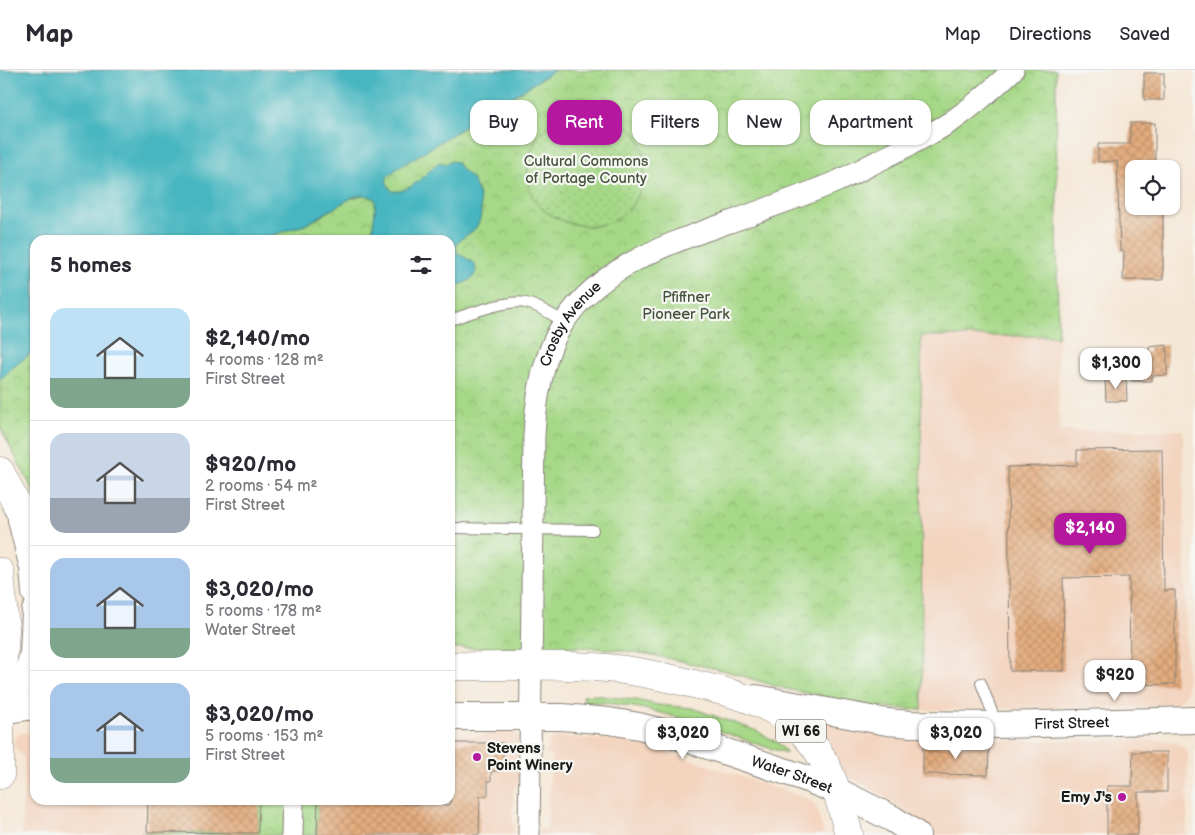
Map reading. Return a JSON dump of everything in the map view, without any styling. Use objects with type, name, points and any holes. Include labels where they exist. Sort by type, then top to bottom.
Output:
[{"type":"main road","points":[[0,471],[30,532]]},
{"type":"main road","points":[[0,572],[5,630],[16,676],[0,710]]},
{"type":"main road","name":"WI 66","points":[[455,666],[616,669],[647,673],[741,695],[774,710],[806,736],[826,763],[837,791],[849,835]]},
{"type":"main road","points":[[0,725],[0,775]]},
{"type":"street","name":"Crosby Avenue","points":[[529,835],[536,399],[550,349],[557,334],[590,292],[632,262],[687,237],[840,180],[952,121],[975,104],[1013,70]]},
{"type":"street","points":[[18,508],[30,556]]},
{"type":"street","points":[[16,676],[30,657]]},
{"type":"street","name":"First Street","points":[[741,695],[887,722],[911,724],[997,725],[1195,720]]},
{"type":"street","points":[[0,710],[30,707]]},
{"type":"street","name":"Water Street","points":[[455,717],[532,717],[609,721],[675,735],[802,777],[837,791],[893,819],[917,835]]},
{"type":"street","points":[[292,805],[292,835]]},
{"type":"lane","points":[[455,319],[508,303],[522,302],[539,308],[565,322]]},
{"type":"lane","points":[[455,528],[593,530]]},
{"type":"lane","points":[[981,683],[997,725]]},
{"type":"shaded area","points":[[921,335],[1058,336],[1059,431],[1183,430],[1187,691],[1183,698],[1176,703],[1147,707],[922,710]]},
{"type":"shaded area","points":[[788,712],[886,738],[1020,741],[1161,740],[1175,743],[1184,747],[1188,754],[1187,835],[935,835],[884,796],[841,772]]},
{"type":"shaded area","points":[[506,728],[514,731],[518,736],[521,759],[520,779],[513,790],[513,835],[22,835],[24,758],[13,745],[15,738],[20,733],[30,733],[30,805],[455,805],[455,736],[480,736]]},
{"type":"shaded area","points":[[555,737],[634,741],[809,799],[815,804],[824,835],[537,835],[537,830],[547,829],[552,756],[547,753],[549,742]]},
{"type":"green space","name":"Pfiffner Pioneer Park","points":[[555,70],[1056,70],[1058,336],[921,336],[922,710],[876,707],[829,698],[782,688],[726,671],[648,654],[589,647],[455,648],[455,235],[273,235],[305,225],[344,201],[362,195],[398,168],[470,123],[470,145],[537,145],[537,100],[507,100]]},
{"type":"green space","name":"Cultural Commons of Portage County","points":[[622,123],[632,130],[632,145],[641,145],[642,148],[644,170],[643,182],[639,193],[634,203],[626,212],[606,224],[586,226],[560,220],[539,205],[529,188],[528,169],[533,146],[537,145],[537,139],[547,126],[547,145],[622,145]]},
{"type":"green space","points":[[30,354],[30,485],[0,427],[0,380]]},
{"type":"green space","points":[[593,695],[692,708],[757,731],[778,743],[787,753],[680,718],[608,703],[584,702],[583,696]]},
{"type":"green space","points":[[259,805],[318,805],[317,835],[141,835],[141,832],[258,833]]},
{"type":"water","points":[[0,70],[555,70],[507,100],[470,100],[470,123],[398,168],[387,178],[387,183],[392,191],[399,191],[417,182],[439,162],[446,164],[449,161],[457,162],[461,169],[472,179],[480,200],[480,221],[472,232],[462,238],[456,246],[456,252],[475,264],[475,274],[468,281],[455,287],[455,235],[372,235],[375,199],[364,195],[353,197],[305,225],[273,235],[30,235],[30,354],[0,380]]},
{"type":"building","points":[[1144,73],[1164,73],[1164,100],[1144,100]]},
{"type":"building","points":[[1130,123],[1155,123],[1155,160],[1125,160],[1125,215],[1163,215],[1163,280],[1123,280],[1124,251],[1120,251],[1117,161],[1098,162],[1098,144],[1130,144]]},
{"type":"building","points":[[1167,345],[1167,375],[1152,376],[1152,381],[1132,381],[1131,355],[1149,353],[1149,347]]},
{"type":"building","points":[[1105,378],[1126,378],[1127,401],[1106,401]]},
{"type":"building","points":[[1162,449],[1164,591],[1175,590],[1175,684],[1130,685],[1129,577],[1063,578],[1064,671],[1010,671],[1008,467],[1077,465],[1077,450]]},
{"type":"building","points":[[455,743],[503,743],[503,771],[491,771],[491,781],[488,781],[488,796],[480,796],[479,835],[317,835],[318,805],[455,805]]},
{"type":"building","points":[[923,746],[989,746],[988,775],[923,774]]},
{"type":"building","points":[[1133,752],[1167,752],[1167,792],[1138,792],[1138,835],[1107,835],[1107,786],[1132,786]]},
{"type":"building","points":[[148,805],[259,805],[258,833],[147,832]]},
{"type":"place","name":"Stevens Point Winery","points":[[477,757]]},
{"type":"place","name":"Emy J's","points":[[1122,797]]}]
